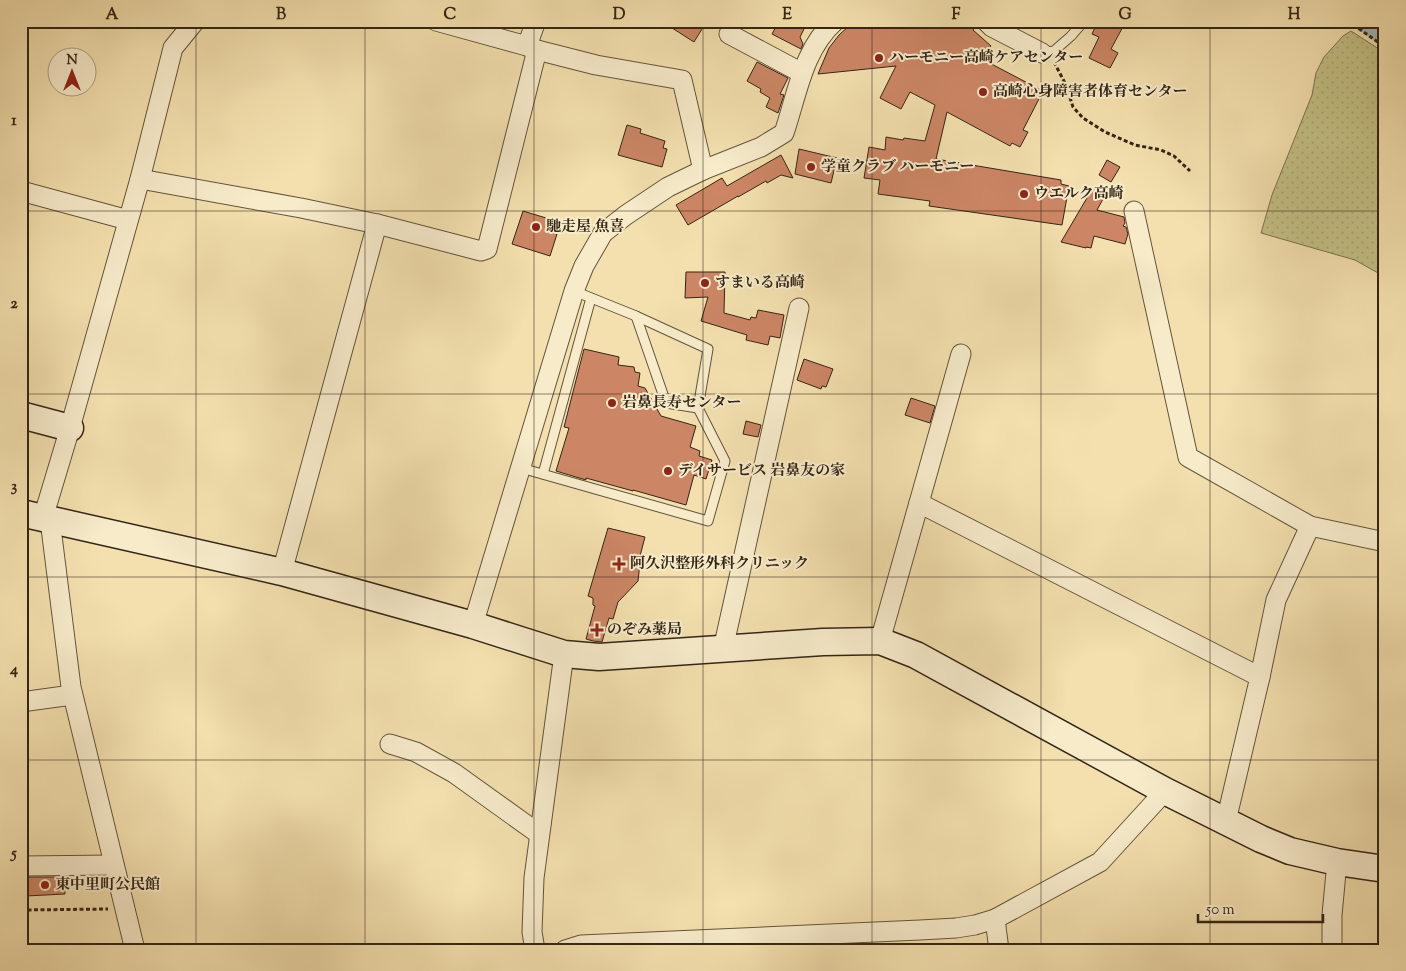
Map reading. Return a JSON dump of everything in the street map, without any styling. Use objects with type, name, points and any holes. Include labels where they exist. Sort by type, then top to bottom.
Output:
[{"type":"street","points":[[135,950],[72,695],[38,517],[70,428],[140,179],[173,48],[194,21]]},
{"type":"street","points":[[436,21],[596,65],[682,80],[702,170]]},
{"type":"street","points":[[140,179],[301,208],[377,224],[481,251],[487,249],[532,48],[536,21]]},
{"type":"street","points":[[986,21],[1042,53]]},
{"type":"street","points":[[473,625],[574,291],[584,266],[603,233],[626,214],[668,187],[702,170],[761,146],[784,133],[802,73],[813,48],[829,23]]},
{"type":"street","points":[[728,34],[802,73]]},
{"type":"street","points":[[21,191],[128,220]]},
{"type":"street","points":[[1134,211],[1188,457],[1310,526],[1385,542]]},
{"type":"street","points":[[282,572],[377,224]]},
{"type":"street","points":[[723,650],[800,308]]},
{"type":"street","points":[[880,641],[962,354]]},
{"type":"street","points":[[21,415],[70,428]]},
{"type":"street","points":[[919,503],[1260,677]]},
{"type":"street","points":[[38,517],[282,572],[473,625],[564,654],[599,657],[823,642],[880,641],[916,655],[1165,791],[1261,839],[1290,851],[1336,862],[1385,869]]},
{"type":"street","points":[[1226,821],[1276,600],[1310,526]]},
{"type":"street","points":[[535,950],[532,932],[534,878],[564,654]]},
{"type":"street","points":[[21,702],[72,695]]},
{"type":"street","points":[[390,744],[416,752],[454,773],[539,834]]},
{"type":"street","points":[[565,950],[582,945],[956,928],[975,925],[995,919],[1100,862],[1165,791]]},
{"type":"street","points":[[1332,950],[1332,915],[1336,862]]},
{"type":"street","points":[[21,866],[114,865]]},
{"type":"street","points":[[995,919],[999,950]]},
{"type":"lane","points":[[1042,53],[1054,51],[1084,21]]},
{"type":"lane","points":[[521,468],[708,521],[725,461],[698,408],[708,349],[636,316],[574,291]]},
{"type":"lane","points":[[544,474],[591,298]]},
{"type":"lane","points":[[636,316],[666,403],[698,408]]},
{"type":"path","points":[[1348,21],[1385,46]]},
{"type":"path","points":[[1042,53],[1054,61],[1066,86],[1073,107],[1082,118],[1105,132],[1135,145],[1161,150],[1174,156],[1190,171]]},
{"type":"path","points":[[21,910],[124,908]]},
{"type":"shaded area","points":[[1351,31],[1385,53],[1385,273],[1378,273],[1355,260],[1261,233],[1272,195],[1312,95],[1316,73],[1324,57],[1343,36]]},
{"type":"building","points":[[661,21],[707,21],[694,42]]},
{"type":"building","points":[[779,21],[808,21],[800,37],[803,44],[801,49],[772,34]]},
{"type":"building","points":[[857,21],[963,21],[975,27],[973,30],[991,46],[980,58],[1041,90],[1039,93],[1041,95],[1023,130],[1028,132],[1020,147],[1012,143],[1010,146],[947,112],[936,159],[1061,180],[1061,184],[1069,186],[1062,225],[929,206],[930,201],[878,194],[880,180],[864,178],[869,147],[885,150],[886,137],[925,141],[935,105],[910,92],[901,109],[880,98],[896,66],[818,74],[829,48],[839,35]]},
{"type":"building","points":[[1098,21],[1126,21],[1111,49],[1118,53],[1110,68],[1089,58],[1099,37],[1092,34]]},
{"type":"building","points":[[757,62],[788,78],[780,94],[784,95],[778,113],[766,107],[770,98],[760,92],[761,89],[747,81]]},
{"type":"building","points":[[627,125],[641,129],[640,133],[665,141],[663,148],[667,149],[662,167],[618,155]]},
{"type":"building","name":"学童クラブ ハーモニー","points":[[799,149],[837,158],[831,183],[795,174]]},
{"type":"building","points":[[781,155],[793,178],[781,175],[767,183],[766,181],[688,225],[676,205],[722,178],[727,186]]},
{"type":"building","points":[[1107,160],[1120,167],[1111,182],[1099,175]]},
{"type":"building","points":[[1094,186],[1109,188],[1097,210],[1124,217],[1125,223],[1123,226],[1126,227],[1128,234],[1125,244],[1094,236],[1091,248],[1061,242]]},
{"type":"building","name":"馳走屋 魚喜","points":[[523,211],[556,221],[553,233],[557,234],[550,256],[512,244]]},
{"type":"building","points":[[686,272],[725,272],[724,313],[750,320],[751,317],[756,318],[758,310],[784,315],[780,338],[770,336],[768,345],[746,340],[747,335],[701,321],[708,297],[685,298]]},
{"type":"building","points":[[584,349],[619,357],[618,365],[634,367],[635,372],[640,373],[638,386],[645,388],[661,416],[696,426],[690,447],[700,451],[699,456],[712,460],[706,479],[694,475],[686,505],[556,471],[569,428],[564,427]]},
{"type":"building","points":[[804,359],[833,369],[826,387],[822,386],[821,389],[797,380]]},
{"type":"building","points":[[911,398],[935,406],[930,423],[905,415]]},
{"type":"building","points":[[746,421],[761,425],[758,437],[743,434]]},
{"type":"building","name":"阿久沢整形外科クリニック","points":[[608,528],[645,537],[640,556],[638,581],[618,602],[613,619],[609,618],[602,642],[586,639],[595,606],[593,605],[593,598],[588,596]]},
{"type":"building","name":"東中里町公民館","points":[[25,877],[64,877],[65,894],[26,896]]},
{"type":"waterway","points":[[1372,21],[1385,30]]},
{"type":"place","name":"ハーモニー高崎ケアセンター","points":[[879,58]]},
{"type":"place","name":"高崎心身障害者体育センター","points":[[983,92]]},
{"type":"place","name":"学童クラブ ハーモニー","points":[[811,167]]},
{"type":"place","name":"ウエルク高崎","points":[[1024,194]]},
{"type":"place","name":"馳走屋 魚喜","points":[[536,227]]},
{"type":"place","name":"すまいる高崎","points":[[705,283]]},
{"type":"place","name":"岩鼻長寿センター","points":[[612,403]]},
{"type":"place","name":"デイサービス 岩鼻友の家","points":[[668,471]]},
{"type":"place","name":"阿久沢整形外科クリニック","points":[[619,564]]},
{"type":"place","name":"のぞみ薬局","points":[[597,630]]},
{"type":"place","name":"東中里町公民館","points":[[45,885]]}]
